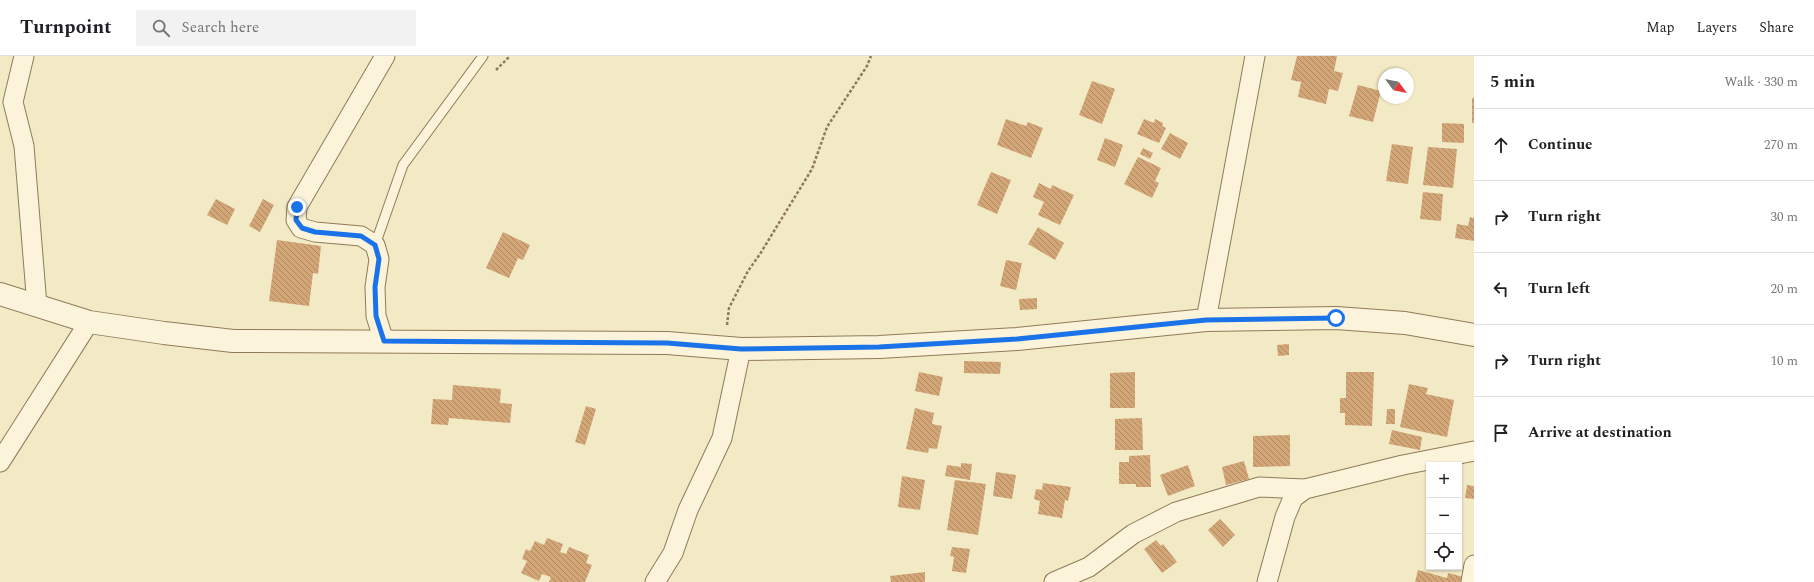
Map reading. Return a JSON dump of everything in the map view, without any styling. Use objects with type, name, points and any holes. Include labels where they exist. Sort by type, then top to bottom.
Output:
[{"type":"street","points":[[24,56],[13,102],[24,146],[37,306]]},
{"type":"street","points":[[384,341],[376,316],[375,287],[379,259],[375,245],[361,236],[315,232],[302,228],[296,220],[296,214],[297,207],[385,56]]},
{"type":"street","points":[[1206,320],[1254,56]]},
{"type":"street","points":[[0,294],[89,322],[233,341],[667,343],[733,348],[879,347],[1017,339],[1206,320],[1336,318],[1405,323],[1474,335]]},
{"type":"street","points":[[0,462],[8,436],[89,322]]},
{"type":"street","points":[[655,582],[673,553],[688,510],[722,438],[733,348]]},
{"type":"street","points":[[1054,582],[1089,567],[1133,534],[1176,512],[1259,487],[1305,489],[1403,465],[1474,451]]},
{"type":"street","points":[[1266,582],[1285,517],[1293,498],[1305,489]]},
{"type":"street","points":[[1470,582],[1474,565]]},
{"type":"lane","points":[[375,245],[403,165],[483,56]]},
{"type":"path","points":[[495,70],[510,56]]},
{"type":"path","points":[[733,348],[729,308],[748,271],[812,169],[827,127],[867,66],[871,56]]},
{"type":"building","points":[[1297,56],[1337,56],[1334,71],[1343,73],[1338,91],[1329,89],[1326,104],[1298,97],[1301,82],[1291,80]]},
{"type":"building","points":[[1092,81],[1115,89],[1102,124],[1079,115]]},
{"type":"building","points":[[1358,85],[1378,90],[1378,103],[1373,122],[1349,116]]},
{"type":"building","points":[[1472,98],[1474,98],[1474,123],[1472,123]]},
{"type":"building","points":[[1006,119],[1026,126],[1028,122],[1043,128],[1031,158],[997,145]]},
{"type":"building","points":[[1144,119],[1154,123],[1155,119],[1163,123],[1162,126],[1166,128],[1159,143],[1137,134]]},
{"type":"building","points":[[1442,123],[1464,124],[1464,143],[1442,142]]},
{"type":"building","points":[[1170,133],[1188,143],[1180,159],[1161,149]]},
{"type":"building","points":[[1105,138],[1123,145],[1115,167],[1097,160]]},
{"type":"building","points":[[1392,144],[1413,147],[1408,184],[1386,181]]},
{"type":"building","points":[[1428,147],[1457,149],[1453,188],[1423,185]]},
{"type":"building","points":[[1143,148],[1153,153],[1150,159],[1140,154]]},
{"type":"building","points":[[1138,157],[1161,168],[1155,181],[1159,183],[1152,198],[1124,184]]},
{"type":"building","points":[[991,172],[1011,180],[997,214],[977,205]]},
{"type":"building","points":[[1039,183],[1051,189],[1052,185],[1074,195],[1060,225],[1038,215],[1044,202],[1033,197]]},
{"type":"building","points":[[1423,192],[1443,194],[1441,221],[1420,219]]},
{"type":"building","points":[[216,199],[235,209],[227,225],[207,215]]},
{"type":"building","points":[[263,199],[274,205],[260,232],[249,226]]},
{"type":"building","points":[[1470,217],[1474,218],[1474,241],[1455,238],[1457,224],[1468,226]]},
{"type":"building","points":[[1038,227],[1064,243],[1055,260],[1028,244]]},
{"type":"building","points":[[503,232],[530,245],[523,260],[518,258],[509,278],[486,268]]},
{"type":"building","points":[[277,240],[321,246],[318,274],[313,273],[309,306],[269,301]]},
{"type":"building","points":[[1006,260],[1022,263],[1016,290],[1000,286]]},
{"type":"building","points":[[1037,298],[1037,309],[1020,310],[1019,299]]},
{"type":"building","points":[[1289,344],[1289,355],[1278,356],[1277,345]]},
{"type":"building","points":[[964,361],[1001,362],[1000,374],[964,373]]},
{"type":"building","points":[[919,372],[943,377],[939,396],[915,391]]},
{"type":"building","points":[[1135,372],[1135,408],[1110,408],[1110,373]]},
{"type":"building","points":[[1346,372],[1374,372],[1372,426],[1345,425],[1345,413],[1340,413],[1340,398],[1346,398]]},
{"type":"building","points":[[1409,384],[1428,388],[1426,394],[1454,400],[1447,437],[1400,427]]},
{"type":"building","points":[[453,385],[501,389],[500,403],[512,404],[510,423],[449,418],[448,425],[431,424],[433,399],[452,400]]},
{"type":"building","points":[[586,406],[596,409],[585,445],[575,442]]},
{"type":"building","points":[[915,408],[934,413],[932,424],[942,426],[937,449],[929,448],[928,453],[906,449]]},
{"type":"building","points":[[1387,409],[1395,409],[1395,424],[1386,424]]},
{"type":"building","points":[[1142,418],[1143,450],[1115,450],[1115,419]]},
{"type":"building","points":[[1392,430],[1422,437],[1420,450],[1389,444]]},
{"type":"building","points":[[1290,435],[1290,466],[1253,467],[1253,436]]},
{"type":"building","points":[[1150,455],[1151,487],[1136,487],[1136,484],[1119,484],[1119,462],[1129,462],[1129,456]]},
{"type":"building","points":[[1244,461],[1249,479],[1226,485],[1222,467]]},
{"type":"building","points":[[961,463],[972,464],[970,480],[945,476],[947,465],[961,467]]},
{"type":"building","points":[[1188,465],[1195,486],[1168,496],[1160,475]]},
{"type":"building","points":[[996,472],[1016,475],[1012,499],[993,496]]},
{"type":"building","points":[[902,476],[925,480],[920,510],[898,507]]},
{"type":"building","points":[[955,480],[986,484],[978,535],[947,530]]},
{"type":"building","points":[[1043,483],[1071,487],[1068,501],[1065,500],[1062,518],[1038,514],[1040,501],[1034,499],[1036,489],[1042,490]]},
{"type":"building","points":[[1467,485],[1474,486],[1474,499],[1465,498]]},
{"type":"building","points":[[1220,519],[1235,535],[1223,547],[1208,530]]},
{"type":"building","points":[[547,538],[563,544],[560,552],[566,554],[569,547],[589,555],[586,563],[592,565],[585,582],[549,582],[551,577],[542,574],[539,581],[521,573],[527,561],[522,559],[526,549],[530,551],[535,541],[544,545]]},
{"type":"building","points":[[1156,540],[1161,546],[1163,544],[1177,562],[1162,573],[1144,549]]},
{"type":"building","points":[[952,547],[970,549],[966,573],[952,571],[954,557],[950,556]]},
{"type":"building","points":[[1418,570],[1447,578],[1448,573],[1464,577],[1462,582],[1415,582]]},
{"type":"building","points":[[925,572],[925,582],[891,582],[890,576]]},
{"type":"route","points":[[297,207],[296,220],[302,228],[315,232],[361,236],[375,245],[379,259],[375,287],[376,316],[384,341],[667,343],[741,349],[879,347],[1017,339],[1206,320],[1336,318]]}]
